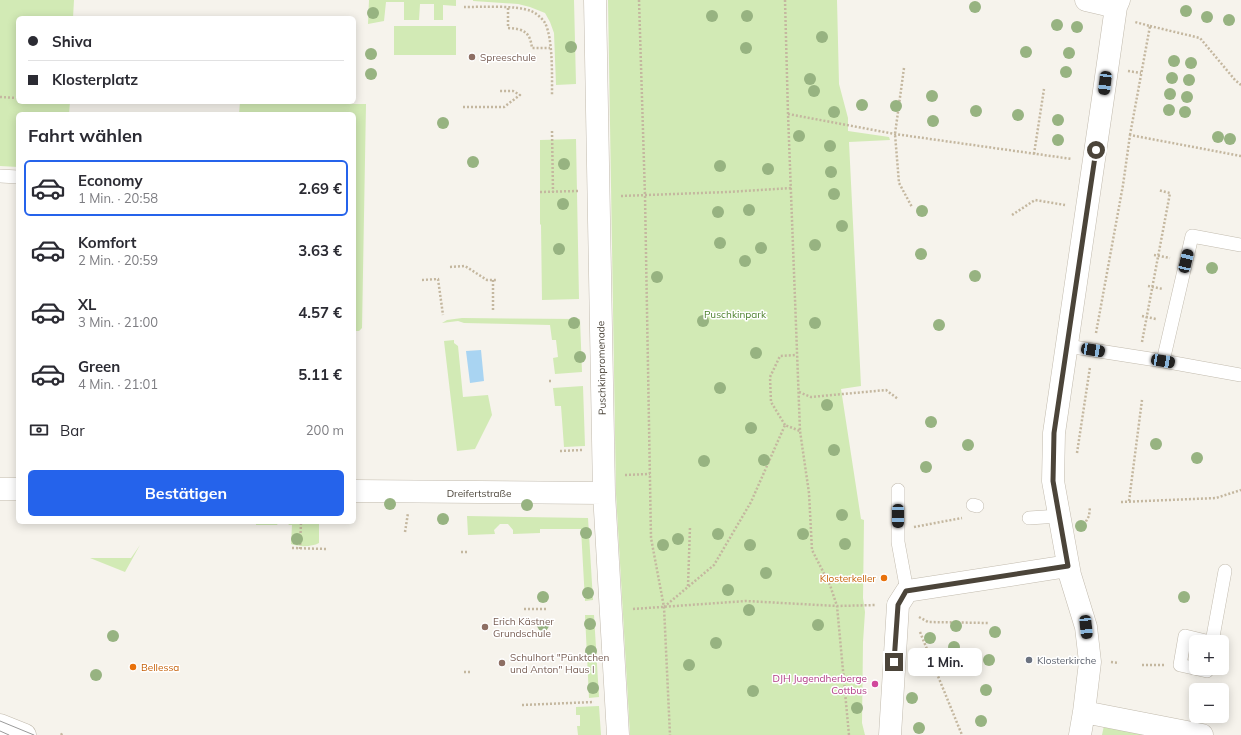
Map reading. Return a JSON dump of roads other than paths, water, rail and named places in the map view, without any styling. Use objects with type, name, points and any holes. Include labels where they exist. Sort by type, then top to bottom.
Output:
[{"type":"street","name":"Puschkinpromenade","points":[[595,0],[604,493],[618,735]]},
{"type":"street","points":[[1080,735],[1090,662],[1086,627],[1068,566],[1053,481],[1054,433],[1117,3],[1086,0]]},
{"type":"street","points":[[0,489],[16,489]]},
{"type":"street","name":"Dreifertstraße","points":[[356,491],[604,493]]},
{"type":"street","points":[[890,735],[905,603],[1068,566]]},
{"type":"street","points":[[1084,712],[1202,735]]},
{"type":"street","points":[[0,725],[25,735]]},
{"type":"lane","points":[[0,176],[16,177]]},
{"type":"lane","points":[[1163,361],[1192,236],[1241,245]]},
{"type":"lane","points":[[1067,346],[1241,375]]},
{"type":"lane","points":[[898,490],[898,542],[905,603]]},
{"type":"lane","points":[[1029,518],[1059,516]]},
{"type":"lane","points":[[1212,635],[1225,571]]},
{"type":"lane","points":[[1189,637],[1185,636],[1180,665],[1189,667]]},
{"type":"water","points":[[481,350],[484,381],[470,383],[466,351]]},
{"type":"tram line","points":[[0,721],[34,735]]},
{"type":"tram line","points":[[0,731],[9,735]]},
{"type":"place","name":"Spreeschule","points":[[472,57]]},
{"type":"place","name":"Klosterkeller","points":[[884,578]]},
{"type":"place","name":"Erich Kästner Grundschule","points":[[485,627]]},
{"type":"place","name":"Klosterkirche","points":[[1029,660]]},
{"type":"place","name":"Schulhort \"Pünktchen und Anton\" Haus I","points":[[502,663]]},
{"type":"place","name":"Bellessa","points":[[133,667]]},
{"type":"place","name":"DJH Jugendherberge Cottbus","points":[[875,684]]},
{"type":"park label","name":"Puschkinpark","points":[[735,314]]}]
